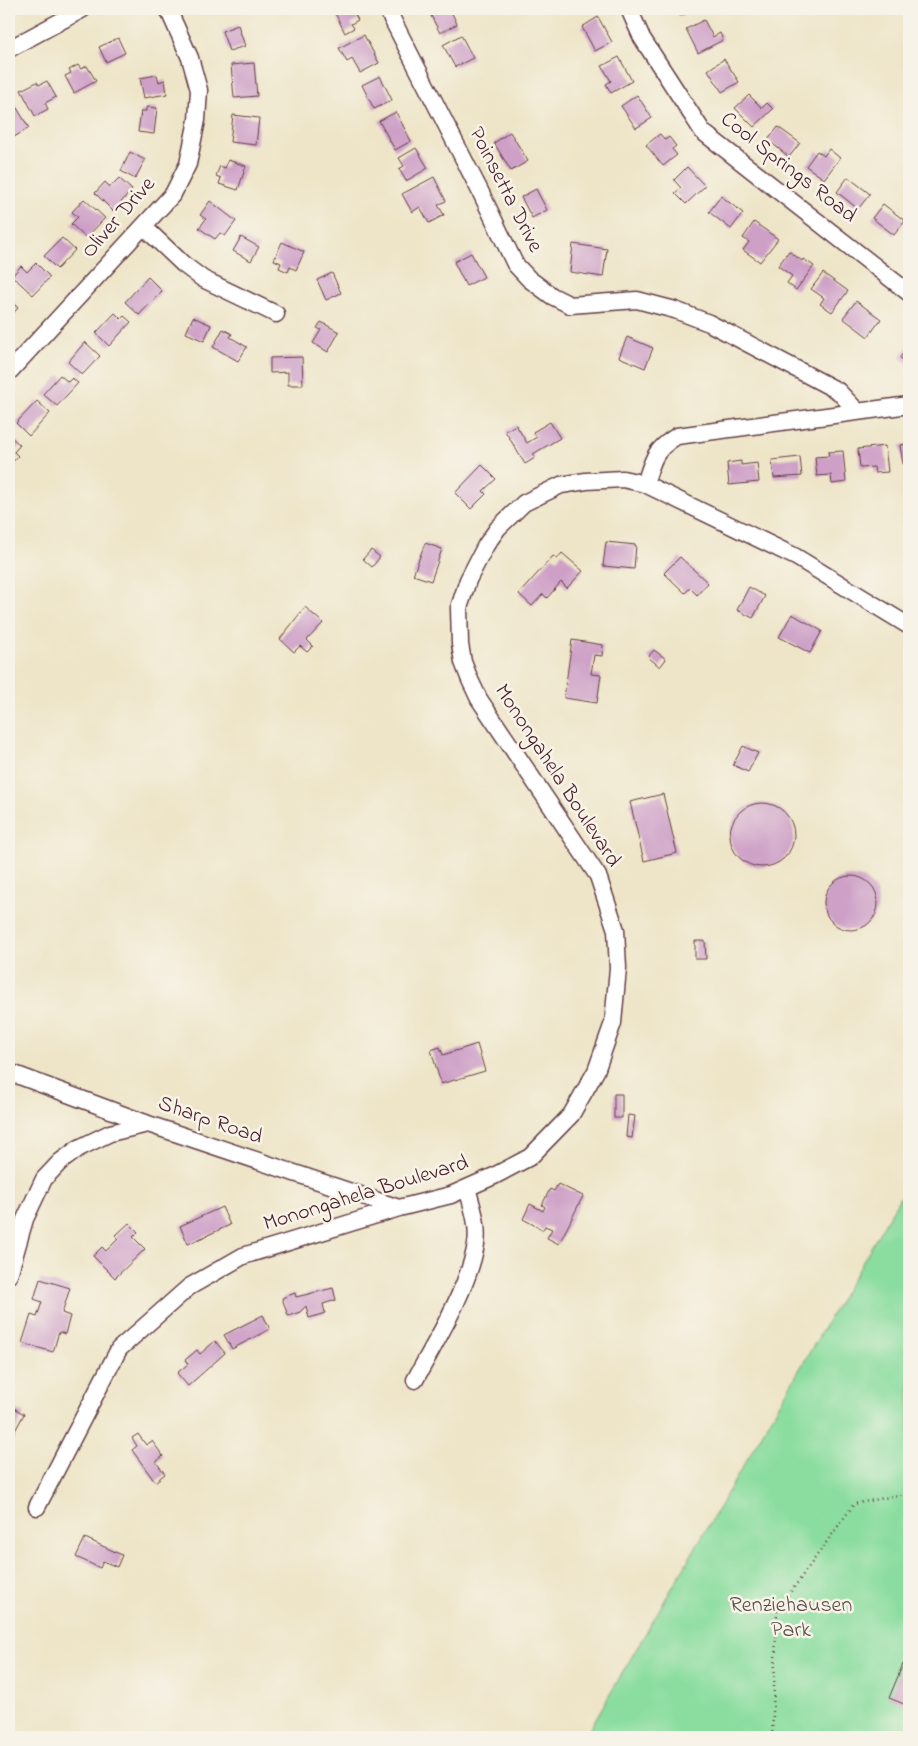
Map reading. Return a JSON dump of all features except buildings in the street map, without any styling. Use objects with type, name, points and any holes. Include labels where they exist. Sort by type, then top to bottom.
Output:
[{"type":"street","points":[[9,49],[83,9]]},
{"type":"street","name":"Oliver Drive","points":[[9,372],[173,194],[188,164],[197,120],[199,90],[190,58],[168,9]]},
{"type":"street","name":"Poinsetta Drive","points":[[387,9],[481,193],[514,264],[529,279],[552,296],[570,305],[637,300],[675,310],[709,323],[838,391],[856,411]]},
{"type":"street","name":"Cool Springs Road","points":[[629,9],[642,38],[703,132],[909,292]]},
{"type":"street","points":[[144,227],[183,264],[203,279],[276,314]]},
{"type":"street","points":[[645,484],[654,456],[664,443],[677,436],[856,411],[909,406]]},
{"type":"street","name":"Monongahela Boulevard","points":[[37,1507],[120,1349],[189,1286],[243,1256],[398,1208],[451,1195],[494,1176],[530,1157],[571,1115],[596,1072],[613,1023],[618,968],[616,930],[598,876],[564,822],[479,700],[462,662],[459,608],[468,580],[486,544],[498,528],[524,503],[562,485],[586,481],[623,479],[645,484],[796,557],[909,626]]},
{"type":"street","name":"Sharp Road","points":[[9,1072],[148,1124],[398,1208]]},
{"type":"street","points":[[9,1275],[25,1219],[44,1179],[60,1162],[79,1148],[110,1133],[148,1124]]},
{"type":"street","points":[[415,1380],[448,1319],[472,1258],[476,1243],[476,1222],[467,1188]]},
{"type":"path","points":[[772,1737],[777,1611],[854,1504],[909,1493]]},
{"type":"green space","name":"Renziehausen Park","points":[[909,1182],[909,1737],[585,1737]]}]
